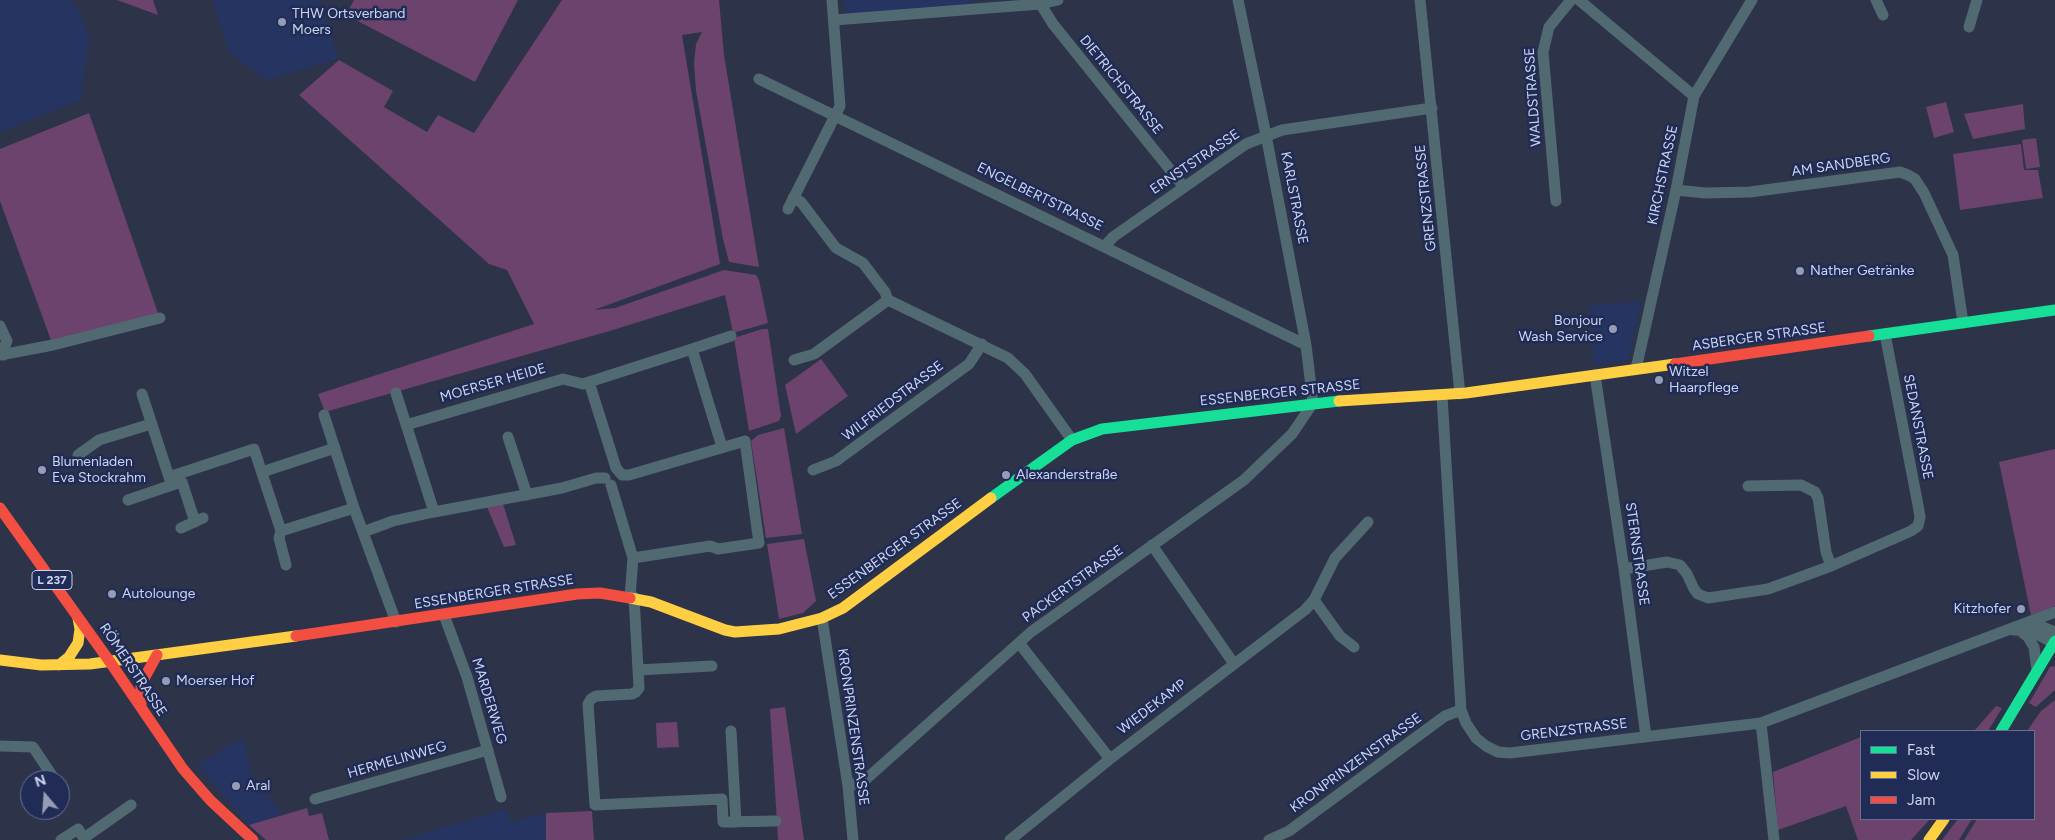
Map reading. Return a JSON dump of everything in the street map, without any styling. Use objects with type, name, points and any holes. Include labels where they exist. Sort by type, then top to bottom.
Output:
[{"type":"street","points":[[788,209],[840,106],[832,0]]},
{"type":"street","points":[[834,20],[1058,0]]},
{"type":"street","name":"KARLSTRASSE","points":[[1238,0],[1306,346],[1313,403]]},
{"type":"street","name":"GRENZSTRASSE","points":[[1420,0],[1463,393]]},
{"type":"street","name":"WALDSTRASSE","points":[[1556,201],[1543,52],[1549,27],[1571,0]]},
{"type":"street","points":[[1579,0],[1694,96]]},
{"type":"street","name":"KIRCHSTRASSE","points":[[1636,369],[1676,190],[1694,96],[1752,0]]},
{"type":"street","points":[[1876,0],[1883,15]]},
{"type":"street","points":[[1969,26],[1977,0]]},
{"type":"street","name":"DIETRICHSTRASSE","points":[[1039,2],[1052,24],[1184,187]]},
{"type":"street","name":"ENGELBERTSTRASSE","points":[[759,78],[1306,346]]},
{"type":"street","name":"ERNSTSTRASSE","points":[[1105,246],[1113,237],[1246,144],[1266,135],[1282,130],[1432,108]]},
{"type":"street","name":"AM SANDBERG","points":[[1676,190],[1705,193],[1750,192],[1891,173],[1900,172],[1908,174],[1915,179],[1924,193],[1953,255],[1963,323]]},
{"type":"street","points":[[793,198],[802,202],[836,248],[863,262],[885,292],[888,300],[1008,358],[1025,374],[1072,440]]},
{"type":"street","points":[[794,360],[814,354],[888,300]]},
{"type":"street","name":"ASBERGER STRASSE","points":[[1463,393],[2055,310]]},
{"type":"street","points":[[0,326],[7,341],[2,355],[160,318]]},
{"type":"street","name":"SEDANSTRASSE","points":[[1831,566],[1911,531],[1918,526],[1920,517],[1918,505],[1885,334]]},
{"type":"street","points":[[619,471],[589,382],[731,336]]},
{"type":"street","name":"WILFRIEDSTRASSE","points":[[813,470],[836,461],[968,364],[982,344]]},
{"type":"street","points":[[692,349],[722,447]]},
{"type":"street","name":"STERNSTRASSE","points":[[1595,375],[1624,569],[1646,737]]},
{"type":"street","name":"MOERSER HEIDE","points":[[406,425],[563,379],[583,384],[589,382]]},
{"type":"street","points":[[396,393],[434,512]]},
{"type":"street","name":"ESSENBERGER STRASSE","points":[[0,660],[78,666],[396,622],[577,594],[600,593],[632,597],[672,608],[725,630],[735,632],[779,629],[822,618],[843,608],[1007,485],[1072,440],[1102,429],[1313,403],[1442,396],[1463,393]]},
{"type":"street","points":[[142,394],[170,481]]},
{"type":"street","name":"GRENZSTRASSE","points":[[1442,396],[1461,710],[1466,723],[1476,738],[1498,752],[1510,753],[1761,723],[2014,630],[2055,612]]},
{"type":"street","name":"PACKERTSTRASSE","points":[[848,786],[864,782],[1020,643],[1152,545],[1244,480],[1292,434],[1313,403]]},
{"type":"street","points":[[324,415],[354,508],[396,622]]},
{"type":"street","points":[[78,455],[99,440],[151,424]]},
{"type":"street","points":[[508,437],[527,495]]},
{"type":"street","points":[[634,558],[710,546],[718,548],[759,543],[745,441],[629,475],[619,471],[606,474],[634,558],[632,597],[639,688],[632,694],[596,696],[590,699],[588,704],[595,805],[734,798]]},
{"type":"street","points":[[262,472],[335,448]]},
{"type":"street","points":[[128,500],[170,481],[254,449],[281,531],[279,538],[286,565]]},
{"type":"street","points":[[363,532],[393,521],[562,488],[596,478],[608,482]]},
{"type":"street","points":[[170,481],[182,482],[199,520],[181,528]]},
{"type":"street","points":[[1624,569],[1667,562],[1680,565],[1698,594],[1708,598],[1768,590],[1831,566],[1826,552],[1818,498],[1815,492],[1801,485],[1748,486]]},
{"type":"street","name":"RÖMERSTRASSE","points":[[0,508],[110,662],[185,772],[210,800],[253,840]]},
{"type":"street","points":[[281,531],[354,508]]},
{"type":"street","name":"WIEDEKAMP","points":[[1010,840],[1110,759],[1305,610],[1314,600],[1335,558],[1368,522]]},
{"type":"street","points":[[1152,545],[1234,664]]},
{"type":"street","points":[[1314,600],[1340,636],[1354,647]]},
{"type":"street","name":"MARDERWEG","points":[[444,615],[467,677],[501,797]]},
{"type":"street","points":[[59,665],[69,657],[78,643],[80,629],[78,618]]},
{"type":"street","name":"KRONPRINZENSTRASSE","points":[[822,618],[848,786],[853,840]]},
{"type":"street","points":[[2031,622],[2055,640]]},
{"type":"street","points":[[2014,630],[2031,632],[2055,640]]},
{"type":"street","points":[[2014,630],[2028,637],[2034,647],[2037,670]]},
{"type":"street","points":[[2002,730],[2055,640]]},
{"type":"street","points":[[1020,643],[1110,759]]},
{"type":"street","points":[[141,707],[141,684],[147,669],[157,656]]},
{"type":"street","points":[[638,670],[712,666]]},
{"type":"street","name":"KRONPRINZENSTRASSE","points":[[1269,840],[1292,836],[1445,716],[1461,710]]},
{"type":"street","points":[[1761,723],[1774,840]]},
{"type":"street","points":[[731,731],[736,822]]},
{"type":"street","points":[[0,746],[33,747],[48,770]]},
{"type":"street","name":"HERMELINWEG","points":[[315,799],[488,750]]},
{"type":"street","points":[[722,799],[723,822],[776,820]]},
{"type":"street","points":[[61,840],[82,836],[131,805]]},
{"type":"street","points":[[1928,840],[1943,820]]},
{"type":"shaded area","points":[[0,0],[70,0],[80,13],[89,37],[81,100],[0,132]]},
{"type":"shaded area","points":[[117,0],[153,0],[158,15]]},
{"type":"shaded area","points":[[212,0],[320,0],[339,59],[266,80],[229,52]]},
{"type":"shaded area","points":[[354,0],[518,0],[475,82],[346,15]]},
{"type":"shaded area","points":[[562,0],[719,0],[724,55],[759,267],[729,262],[723,239],[696,91],[694,63],[696,44],[702,32],[682,35],[720,264],[594,310],[615,308],[724,270],[756,275],[759,280],[768,323],[733,333],[725,295],[613,330],[325,412],[318,394],[534,324],[507,270],[489,264],[299,95],[339,60],[393,91],[384,107],[427,132],[438,115],[474,133]]},
{"type":"shaded area","points":[[843,0],[971,0],[972,5],[848,14],[844,8]]},
{"type":"shaded area","points":[[1946,102],[1954,132],[1934,138],[1926,107]]},
{"type":"shaded area","points":[[2023,104],[2025,129],[1973,139],[1964,114]]},
{"type":"shaded area","points":[[89,113],[159,316],[52,343],[0,201],[0,149]]},
{"type":"shaded area","points":[[2036,138],[2040,167],[2026,169],[2022,140]]},
{"type":"shaded area","points":[[2021,144],[2024,170],[2038,170],[2043,198],[1960,210],[1953,154]]},
{"type":"shaded area","points":[[1641,301],[1628,360],[1594,365],[1589,306]]},
{"type":"shaded area","points":[[762,329],[768,329],[781,416],[779,421],[749,431],[734,338]]},
{"type":"shaded area","points":[[821,359],[848,396],[796,434],[785,385]]},
{"type":"shaded area","points":[[784,428],[802,534],[766,538],[751,441],[758,435]]},
{"type":"shaded area","points":[[2055,449],[2055,606],[2031,615],[1999,462]]},
{"type":"shaded area","points":[[503,504],[516,545],[504,547],[487,507]]},
{"type":"shaded area","points":[[804,539],[816,601],[803,613],[779,619],[767,544]]},
{"type":"shaded area","points":[[2055,666],[2055,690],[2036,707],[2029,703],[2050,667]]},
{"type":"shaded area","points":[[2055,700],[2055,840],[1964,840],[1976,820],[2035,820],[2035,730],[2028,730],[2041,711]]},
{"type":"shaded area","points":[[1996,706],[2002,708],[1989,730],[1975,730]]},
{"type":"shaded area","points":[[785,707],[804,840],[778,840],[770,709]]},
{"type":"shaded area","points":[[677,722],[679,747],[657,748],[656,723]]},
{"type":"shaded area","points":[[1860,737],[1860,820],[1929,820],[1911,840],[1858,840],[1846,806],[1778,830],[1773,772]]},
{"type":"shaded area","points":[[243,739],[254,784],[262,795],[266,793],[282,815],[249,825],[198,766],[229,744]]},
{"type":"shaded area","points":[[307,808],[309,816],[322,813],[329,840],[266,840],[249,825]]},
{"type":"shaded area","points":[[506,809],[510,822],[546,813],[546,840],[401,840]]},
{"type":"shaded area","points":[[592,811],[594,840],[546,840],[546,813]]},
{"type":"shaded area","points":[[1957,820],[1971,820],[1959,840],[1942,840]]},
{"type":"traffic: fast","points":[[1869,336],[2055,310]]},
{"type":"traffic: fast","points":[[991,498],[1072,440],[1102,429],[1339,401]]},
{"type":"traffic: fast","points":[[2002,730],[2055,641]]},
{"type":"traffic: slow","points":[[1339,401],[1466,393],[1675,364]]},
{"type":"traffic: slow","points":[[630,598],[651,602],[735,632],[779,629],[822,618],[843,608],[991,498]]},
{"type":"traffic: slow","points":[[59,665],[69,657],[78,643],[80,629],[78,618]]},
{"type":"traffic: slow","points":[[0,660],[41,665],[90,664],[296,636]]},
{"type":"traffic: slow","points":[[1929,840],[1943,820]]},
{"type":"traffic: jam","points":[[1675,364],[1869,336]]},
{"type":"traffic: jam","points":[[0,508],[110,662],[183,769],[210,800],[253,840]]},
{"type":"traffic: jam","points":[[296,636],[577,594],[600,593],[630,598]]},
{"type":"traffic: jam","points":[[141,707],[141,684],[157,655]]},
{"type":"place","name":"THW Ortsverband Moers","points":[[282,22]]},
{"type":"place","name":"Nather Getränke","points":[[1800,271]]},
{"type":"place","name":"Bonjour Wash Service","points":[[1613,329]]},
{"type":"place","name":"Witzel Haarpflege","points":[[1659,380]]},
{"type":"place","name":"Blumenladen Eva Stockrahm","points":[[42,470]]},
{"type":"place","name":"Alexanderstraße","points":[[1006,475]]},
{"type":"place","name":"Autolounge","points":[[112,594]]},
{"type":"place","name":"Kitzhofer","points":[[2021,609]]},
{"type":"place","name":"Moerser Hof","points":[[166,681]]},
{"type":"place","name":"Aral","points":[[236,786]]}]
